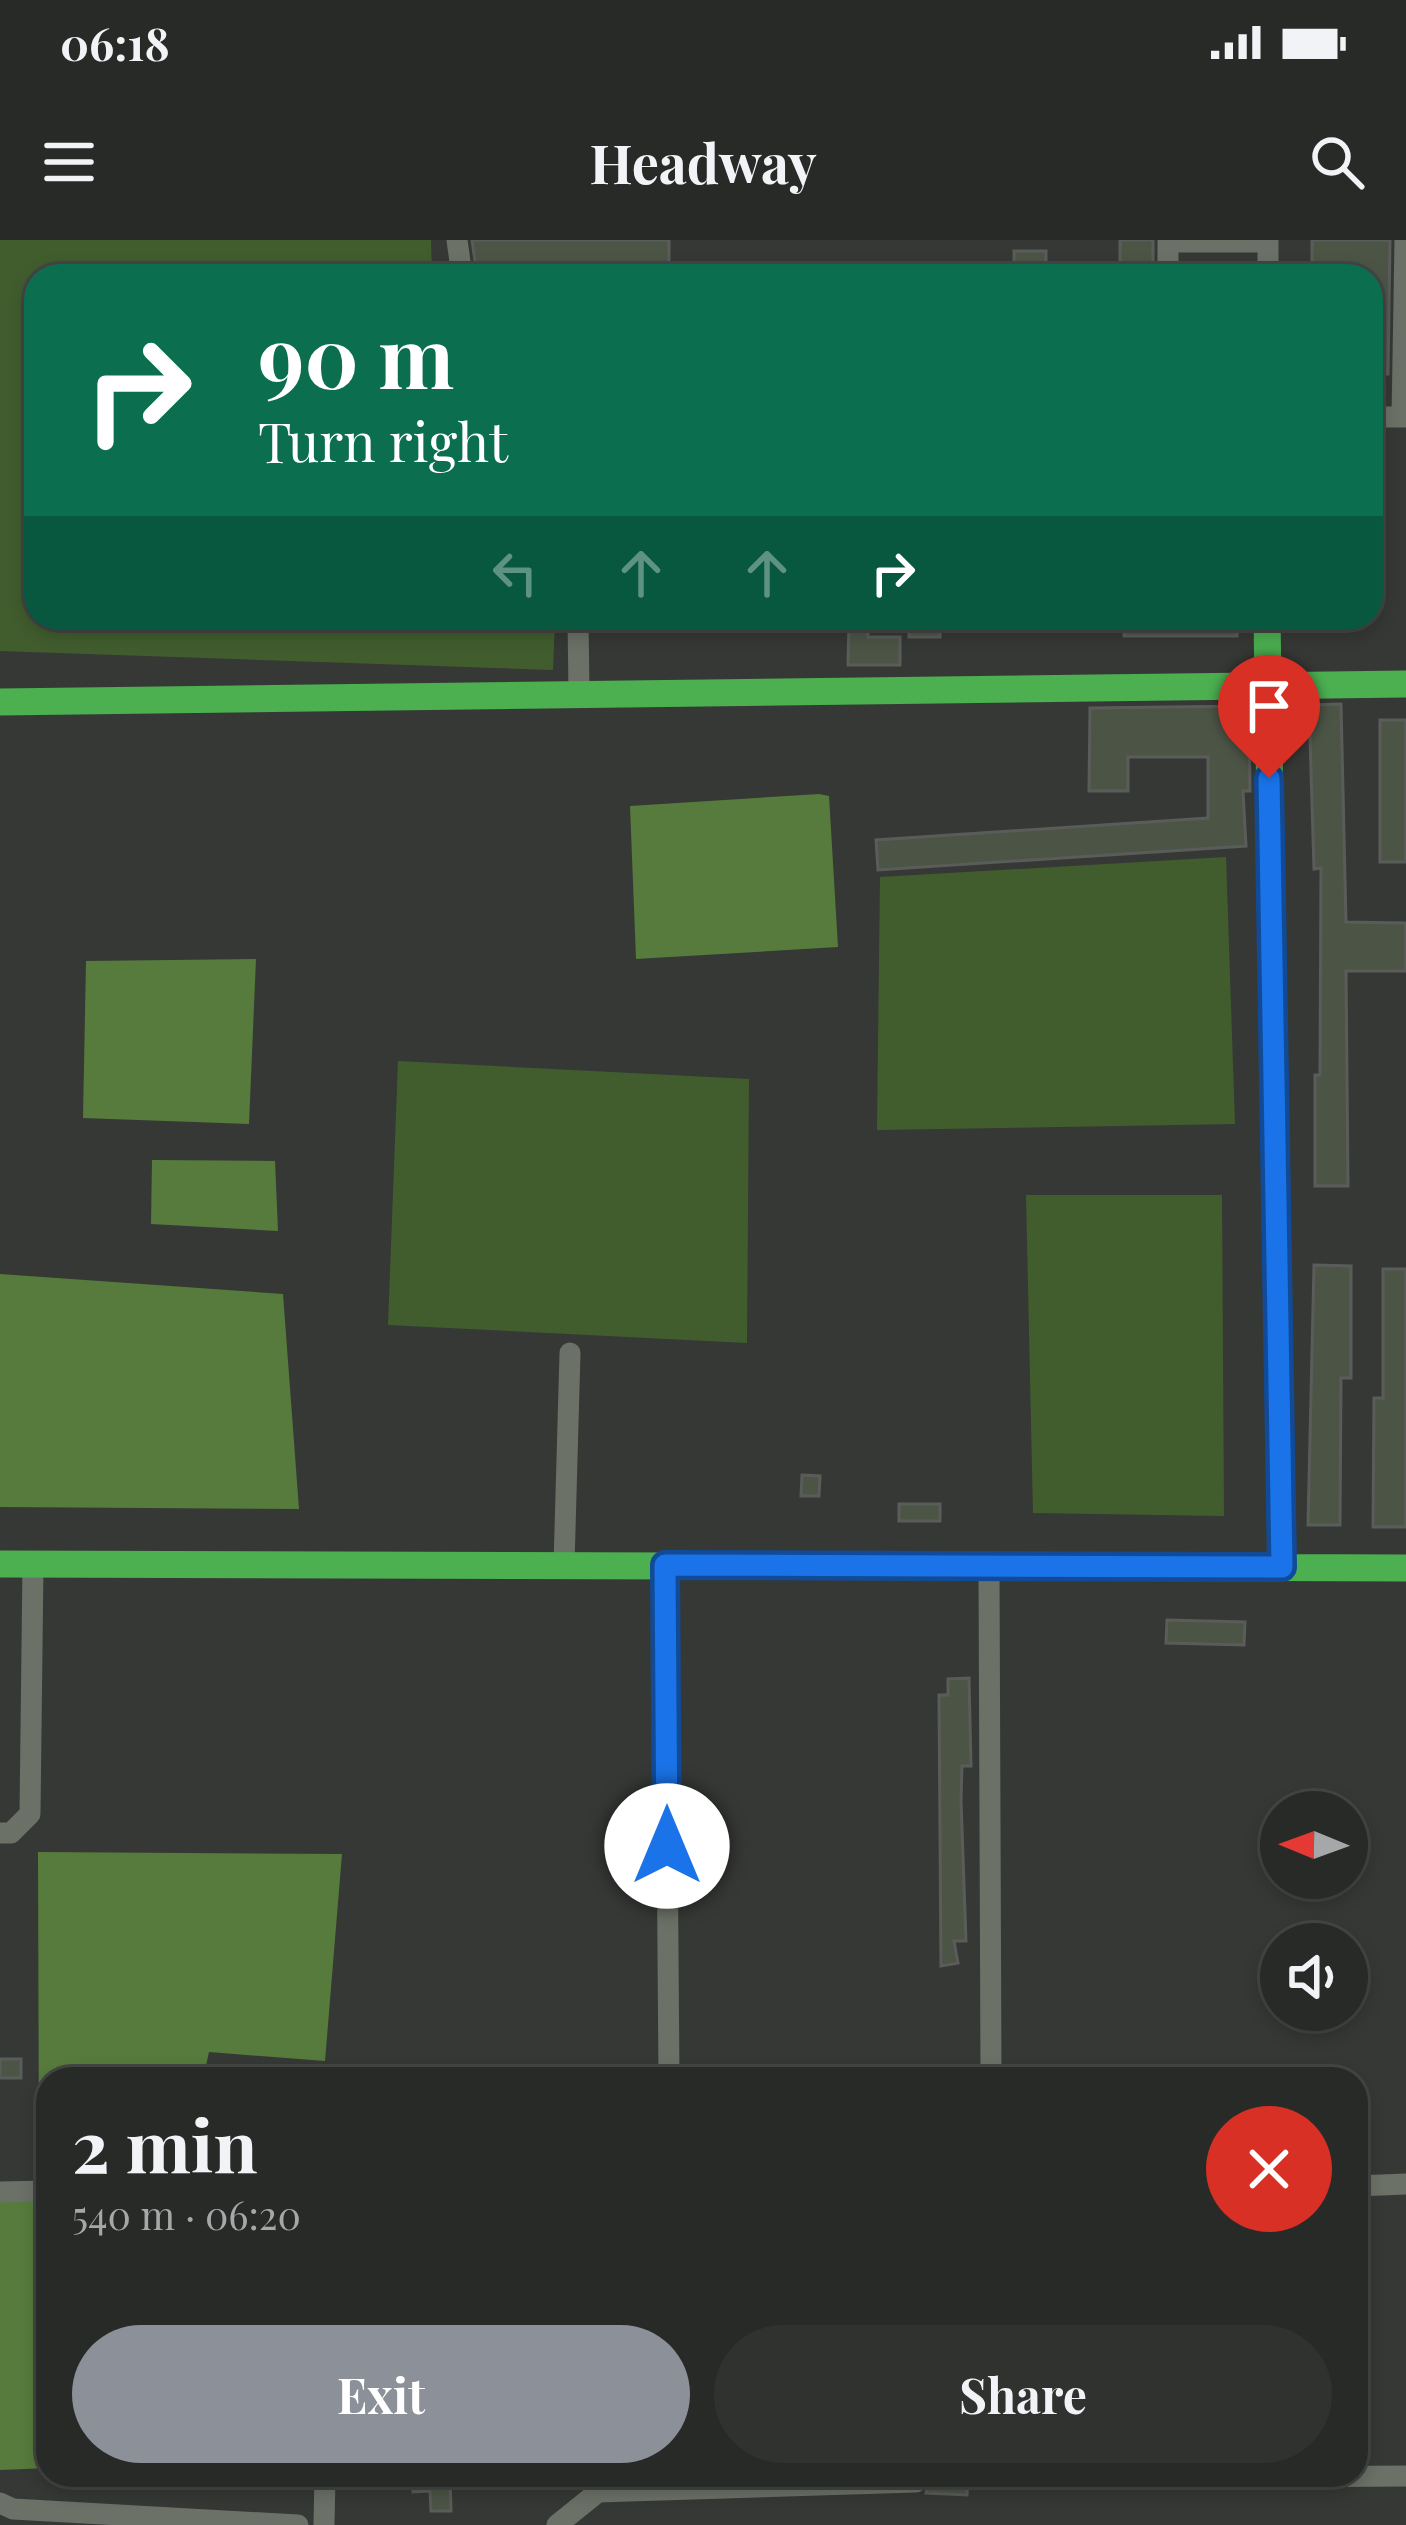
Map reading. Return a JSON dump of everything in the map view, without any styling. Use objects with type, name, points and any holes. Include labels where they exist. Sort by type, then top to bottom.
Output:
[{"type":"street","points":[[1404,417],[1405,240]]},
{"type":"street","points":[[1168,264],[1168,242],[1268,242],[1268,264]]},
{"type":"street","points":[[578,630],[579,694]]},
{"type":"street","points":[[1267,630],[1282,1567]]},
{"type":"street","points":[[0,702],[1406,684]]},
{"type":"street","points":[[564,1565],[570,1353]]},
{"type":"street","points":[[0,1564],[1406,1568]]},
{"type":"street","points":[[0,1833],[11,1832],[30,1814],[33,1564]]},
{"type":"street","points":[[665,1565],[669,2067]]},
{"type":"street","points":[[989,1567],[991,2067]]},
{"type":"street","points":[[1368,2186],[1406,2185]]},
{"type":"street","points":[[0,2192],[36,2191]]},
{"type":"street","points":[[1368,2476],[1406,2476]]},
{"type":"street","points":[[324,2525],[325,2487]]},
{"type":"street","points":[[557,2525],[598,2492],[635,2487]]},
{"type":"street","points":[[0,2503],[13,2509],[298,2525]]},
{"type":"shaded area","points":[[0,240],[431,240],[432,264],[24,264],[24,630],[555,630],[553,670],[0,651]]},
{"type":"shaded area","points":[[829,796],[838,947],[636,959],[630,806]]},
{"type":"shaded area","points":[[1226,857],[1235,1124],[877,1130],[880,877]]},
{"type":"shaded area","points":[[256,959],[249,1124],[83,1118],[86,961]]},
{"type":"shaded area","points":[[398,1061],[749,1079],[747,1343],[388,1325]]},
{"type":"shaded area","points":[[152,1160],[275,1161],[278,1231],[151,1224]]},
{"type":"shaded area","points":[[1026,1195],[1222,1195],[1224,1516],[1033,1513]]},
{"type":"shaded area","points":[[0,1274],[283,1294],[299,1509],[0,1507]]},
{"type":"shaded area","points":[[38,1852],[342,1854],[325,2061],[209,2052],[206,2067],[39,2067]]},
{"type":"shaded area","points":[[36,2197],[36,2468],[0,2470],[0,2198]]},
{"type":"building","points":[[472,240],[669,240],[669,264],[475,264]]},
{"type":"building","points":[[1120,240],[1153,240],[1153,264],[1120,264]]},
{"type":"building","points":[[1312,240],[1390,240],[1388,374],[1383,374],[1383,264],[1312,264]]},
{"type":"building","points":[[1014,251],[1046,251],[1046,264],[1014,264]]},
{"type":"building","points":[[849,630],[868,630],[868,637],[900,637],[900,665],[848,665]]},
{"type":"building","points":[[909,630],[940,630],[940,637],[909,637]]},
{"type":"building","points":[[1124,630],[1237,630],[1237,636],[1124,636]]},
{"type":"building","points":[[1341,704],[1346,922],[1406,923],[1406,971],[1346,971],[1348,1186],[1315,1186],[1321,868],[1314,869],[1309,705]]},
{"type":"building","points":[[1249,706],[1250,791],[1243,791],[1246,846],[878,870],[876,840],[1208,818],[1208,757],[1128,757],[1128,791],[1089,791],[1090,708]]},
{"type":"building","points":[[1380,720],[1406,720],[1406,862],[1380,862]]},
{"type":"building","points":[[1314,1265],[1351,1266],[1351,1378],[1341,1378],[1340,1525],[1308,1525]]},
{"type":"building","points":[[1383,1269],[1406,1269],[1406,1527],[1373,1527],[1374,1398],[1383,1398]]},
{"type":"building","points":[[802,1475],[820,1476],[819,1496],[801,1496]]},
{"type":"building","points":[[899,1504],[940,1504],[940,1521],[899,1521]]},
{"type":"building","points":[[1167,1620],[1245,1622],[1244,1645],[1166,1643]]},
{"type":"building","points":[[969,1678],[971,1766],[962,1766],[961,1800],[966,1941],[954,1941],[958,1963],[941,1966],[939,1695],[948,1695],[948,1679]]},
{"type":"building","points":[[0,2059],[21,2059],[21,2078],[0,2078]]},
{"type":"building","points":[[413,2487],[450,2487],[451,2511],[431,2511],[430,2491],[413,2492]]},
{"type":"building","points":[[928,2487],[967,2487],[967,2495],[926,2493]]},
{"type":"traffic: fast","points":[[1267,630],[1282,1567]]},
{"type":"traffic: fast","points":[[0,702],[1406,684]]},
{"type":"traffic: fast","points":[[0,1564],[1406,1568]]},
{"type":"route","points":[[667,1846],[665,1565],[1282,1567],[1269,778]]}]
